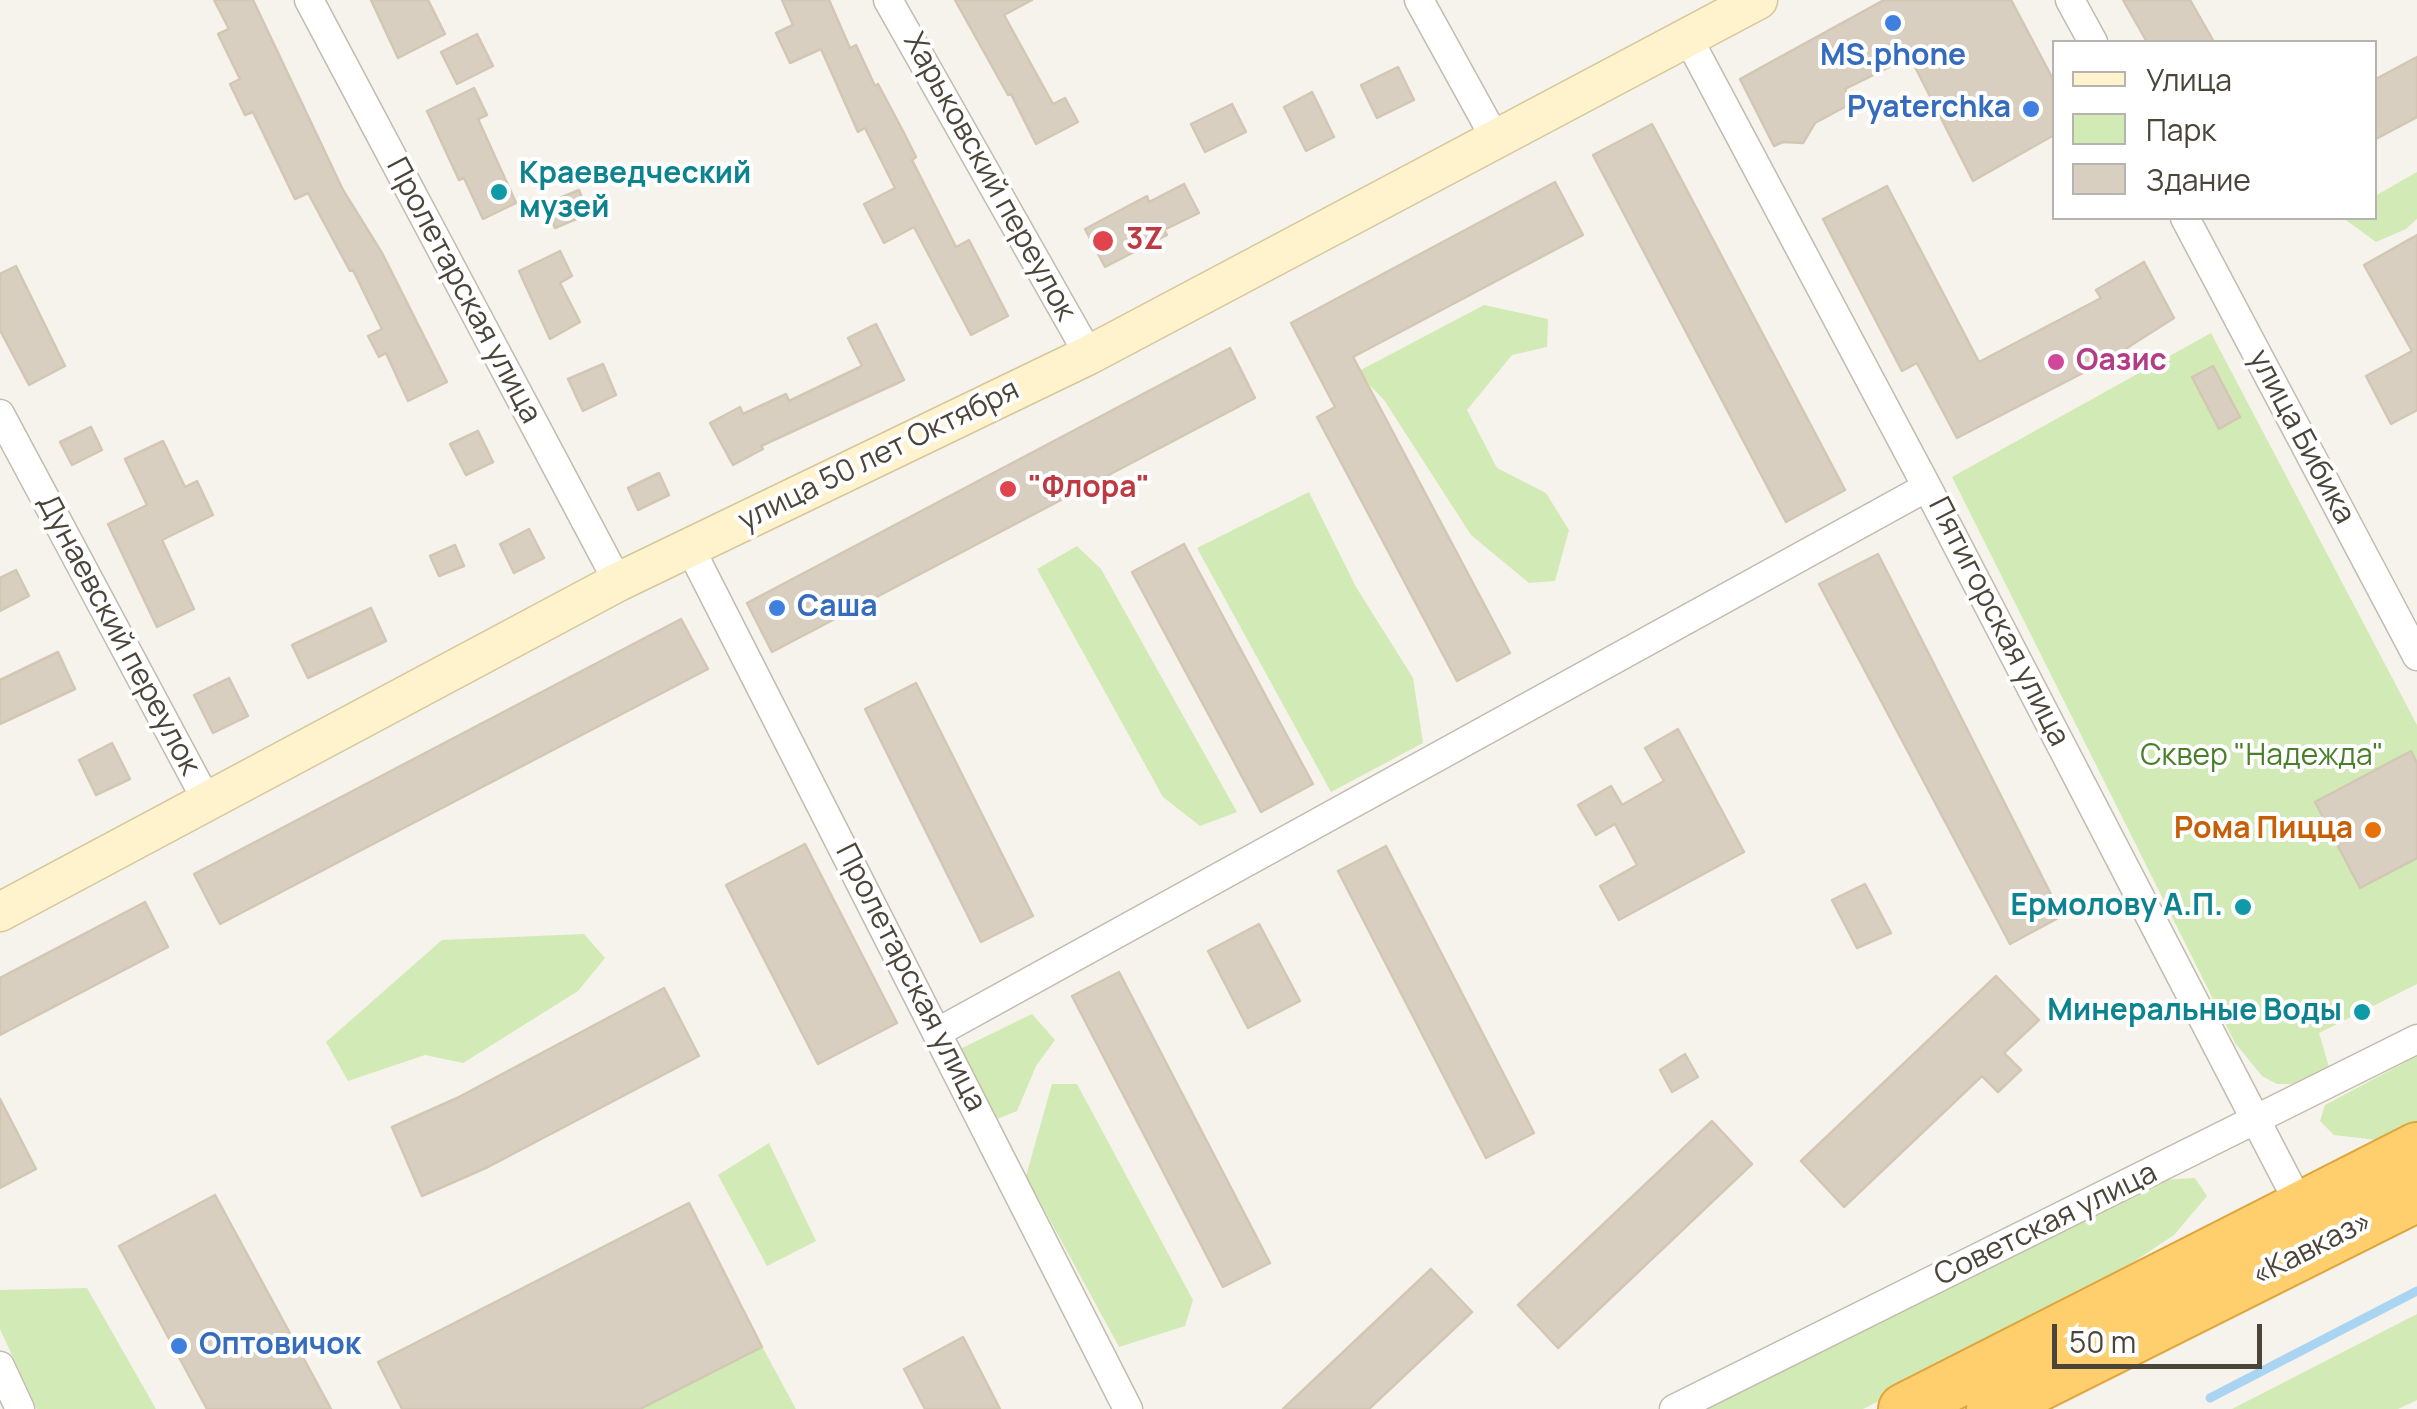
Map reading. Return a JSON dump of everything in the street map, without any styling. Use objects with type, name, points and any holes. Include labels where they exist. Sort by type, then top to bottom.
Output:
[{"type":"highway","points":[[1904,1409],[2417,1148]]},
{"type":"highway","name":"«Кавказ»","points":[[1992,1409],[2417,1196]]},
{"type":"main road","name":"улица 50 лет Октября","points":[[0,912],[618,582],[1089,355],[1758,0]]},
{"type":"street","name":"Пролетарская улица","points":[[308,0],[618,582]]},
{"type":"street","name":"Харьковский переулок","points":[[888,0],[1089,355]]},
{"type":"street","points":[[1419,0],[1496,138]]},
{"type":"street","points":[[2070,0],[2091,40]]},
{"type":"street","name":"Пятигорская улица","points":[[1688,38],[1928,487],[2302,1209]]},
{"type":"street","name":"улица Бибика","points":[[2186,220],[2417,656]]},
{"type":"street","name":"Дунаевский переулок","points":[[0,414],[208,803]]},
{"type":"street","points":[[938,1032],[1928,487]]},
{"type":"street","name":"Пролетарская улица","points":[[690,548],[1128,1409]]},
{"type":"street","name":"Советская улица","points":[[1674,1409],[2417,1038]]},
{"type":"street","points":[[0,1366],[20,1409]]},
{"type":"street","points":[[2020,1409],[2073,1370]]},
{"type":"green space","points":[[2417,172],[2417,219],[2406,229],[2376,242],[2346,220],[2377,220],[2377,195]]},
{"type":"green space","points":[[1484,305],[1548,319],[1547,347],[1512,355],[1467,410],[1497,468],[1546,493],[1569,530],[1555,581],[1529,583],[1471,535],[1384,400],[1357,372]]},
{"type":"green space","name":"Сквер \"Надежда\"","points":[[2211,333],[2417,725],[2417,984],[2319,1033],[2329,1067],[2316,1077],[2291,1084],[2277,1084],[2262,1076],[2235,1043],[1952,477]]},
{"type":"green space","points":[[1309,492],[1356,587],[1413,678],[1423,743],[1331,792],[1197,548]]},
{"type":"green space","points":[[1077,546],[1101,569],[1237,812],[1200,826],[1163,797],[1037,569]]},
{"type":"green space","points":[[584,934],[605,958],[578,991],[463,1063],[425,1055],[348,1081],[326,1042],[442,940]]},
{"type":"green space","points":[[1032,1014],[1055,1040],[1036,1066],[1017,1111],[997,1119],[960,1049]]},
{"type":"green space","points":[[2417,1056],[2417,1124],[2376,1140],[2334,1135],[2320,1121],[2325,1105]]},
{"type":"green space","points":[[1052,1084],[1077,1084],[1193,1300],[1185,1326],[1119,1347],[1026,1176]]},
{"type":"green space","points":[[769,1143],[816,1241],[767,1266],[718,1175]]},
{"type":"green space","points":[[2195,1178],[2207,1196],[2174,1235],[2063,1309],[1863,1409],[1705,1409],[2159,1180]]},
{"type":"green space","points":[[87,1288],[156,1409],[37,1409],[0,1329],[0,1290]]},
{"type":"green space","points":[[2417,1314],[2417,1400],[2398,1409],[2232,1409]]},
{"type":"green space","points":[[751,1326],[796,1409],[640,1409],[761,1347]]},
{"type":"building","points":[[214,0],[253,0],[343,190],[382,253],[447,382],[408,401],[386,353],[379,357],[368,336],[382,329],[353,270],[350,271],[308,193],[295,199],[253,112],[245,115],[230,84],[240,79],[218,34],[229,29]]},
{"type":"building","points":[[371,0],[428,0],[445,34],[398,58]]},
{"type":"building","points":[[782,0],[829,0],[850,48],[856,45],[904,133],[916,157],[912,160],[956,247],[969,240],[1008,316],[971,335],[914,227],[884,243],[864,204],[895,188],[865,128],[858,132],[821,49],[790,63],[776,33],[793,25]]},
{"type":"building","points":[[955,0],[1032,0],[1004,15],[1053,104],[1065,98],[1078,122],[1036,144]]},
{"type":"building","points":[[1884,0],[2011,0],[2052,77],[2052,136],[1973,181],[1910,57],[1845,89],[1852,103],[1815,123],[1803,143],[1783,142],[1774,146],[1740,79]]},
{"type":"building","points":[[2123,0],[2190,0],[2213,40],[2146,40]]},
{"type":"building","points":[[477,34],[493,66],[457,84],[441,52]]},
{"type":"building","points":[[2417,57],[2417,117],[2377,138],[2377,78]]},
{"type":"building","points":[[1398,67],[1414,100],[1377,118],[1361,85]]},
{"type":"building","points":[[474,88],[487,115],[478,119],[516,203],[483,219],[464,178],[459,180],[427,111]]},
{"type":"building","points":[[1312,92],[1334,137],[1306,151],[1284,107]]},
{"type":"building","points":[[1232,104],[1246,132],[1205,152],[1191,124]]},
{"type":"building","points":[[1652,124],[1845,490],[1786,522],[1593,155]]},
{"type":"building","points":[[1555,182],[1583,235],[1353,357],[1510,653],[1457,681],[1317,417],[1335,407],[1291,323]]},
{"type":"building","points":[[1184,184],[1199,213],[1164,230],[1167,235],[1105,267],[1085,229],[1147,196],[1149,202]]},
{"type":"building","points":[[1887,186],[1979,362],[2101,298],[2096,290],[2144,262],[2174,318],[2108,360],[1957,438],[1917,363],[1902,371],[1823,219]]},
{"type":"building","points":[[579,190],[588,214],[555,228],[545,204]]},
{"type":"building","points":[[2417,235],[2417,410],[2391,424],[2366,376],[2412,351],[2364,265]]},
{"type":"building","points":[[560,251],[572,276],[560,283],[580,322],[550,339],[519,271]]},
{"type":"building","points":[[16,266],[65,366],[29,385],[0,330],[0,274]]},
{"type":"building","points":[[876,324],[904,380],[761,446],[763,449],[733,465],[710,423],[740,407],[743,414],[786,394],[789,401],[862,366],[848,338]]},
{"type":"building","points":[[1230,348],[1255,398],[772,652],[747,603]]},
{"type":"building","points":[[603,364],[616,395],[583,411],[568,379]]},
{"type":"building","points":[[2213,366],[2240,417],[2219,429],[2192,377]]},
{"type":"building","points":[[91,427],[102,450],[72,465],[60,442]]},
{"type":"building","points":[[478,431],[493,462],[466,475],[450,444]]},
{"type":"building","points":[[163,441],[185,487],[197,481],[213,515],[162,540],[194,609],[157,627],[108,524],[147,505],[125,459]]},
{"type":"building","points":[[659,473],[669,495],[638,510],[628,488]]},
{"type":"building","points":[[529,529],[544,558],[514,573],[500,544]]},
{"type":"building","points":[[1184,544],[1313,784],[1261,812],[1132,572]]},
{"type":"building","points":[[455,545],[464,566],[439,576],[430,556]]},
{"type":"building","points":[[1878,554],[2062,916],[2010,944],[1819,584]]},
{"type":"building","points":[[16,570],[29,596],[0,611],[0,578]]},
{"type":"building","points":[[371,608],[386,641],[308,678],[292,645]]},
{"type":"building","points":[[681,619],[708,669],[220,924],[194,874]]},
{"type":"building","points":[[58,652],[75,689],[0,724],[0,680]]},
{"type":"building","points":[[229,678],[248,716],[213,733],[194,695]]},
{"type":"building","points":[[916,683],[1033,916],[981,942],[865,709]]},
{"type":"building","points":[[1678,729],[1744,852],[1619,920],[1600,886],[1637,865],[1615,824],[1596,835],[1578,805],[1611,786],[1622,805],[1664,781],[1645,748]]},
{"type":"building","points":[[112,743],[130,779],[96,795],[79,760]]},
{"type":"building","name":"Рома Пицца","points":[[2411,751],[2417,763],[2417,858],[2360,888],[2315,802]]},
{"type":"building","points":[[805,844],[897,1023],[818,1064],[726,885]]},
{"type":"building","points":[[1386,846],[1534,1133],[1486,1158],[1338,871]]},
{"type":"building","points":[[1865,884],[1891,933],[1857,948],[1832,900]]},
{"type":"building","points":[[145,902],[168,947],[0,1035],[0,978]]},
{"type":"building","points":[[1259,924],[1300,1001],[1248,1028],[1208,951]]},
{"type":"building","points":[[1119,972],[1270,1263],[1223,1287],[1072,996]]},
{"type":"building","points":[[1996,976],[2039,1020],[2004,1053],[2021,1070],[1998,1092],[1982,1076],[1844,1207],[1801,1161]]},
{"type":"building","points":[[664,988],[699,1056],[488,1167],[422,1196],[392,1127],[457,1098]]},
{"type":"building","points":[[1685,1054],[1698,1077],[1672,1092],[1660,1070]]},
{"type":"building","points":[[0,1099],[36,1169],[0,1188]]},
{"type":"building","points":[[1712,1121],[1752,1164],[1558,1348],[1518,1305]]},
{"type":"building","points":[[215,1195],[331,1409],[207,1409],[119,1246]]},
{"type":"building","points":[[689,1203],[762,1347],[640,1409],[402,1409],[378,1362]]},
{"type":"building","points":[[1431,1269],[1472,1312],[1369,1409],[1283,1409]]},
{"type":"building","points":[[963,1337],[1000,1409],[925,1409],[904,1369]]},
{"type":"waterway","points":[[2210,1398],[2417,1291]]},
{"type":"place","name":"MS.phone","points":[[1893,23]]},
{"type":"place","name":"Pyaterchka","points":[[2031,109]]},
{"type":"place","name":"Краеведческий музей","points":[[499,192]]},
{"type":"place","name":"3Z","points":[[1103,241]]},
{"type":"place","name":"Оазис","points":[[2056,362]]},
{"type":"place","name":"\"Флора\"","points":[[1008,489]]},
{"type":"place","name":"Саша","points":[[777,608]]},
{"type":"place","name":"Рома Пицца","points":[[2373,830]]},
{"type":"place","name":"Ермолову А.П.","points":[[2243,907]]},
{"type":"place","name":"Минеральные Воды","points":[[2362,1012]]},
{"type":"place","name":"Оптовичок","points":[[179,1346]]}]
